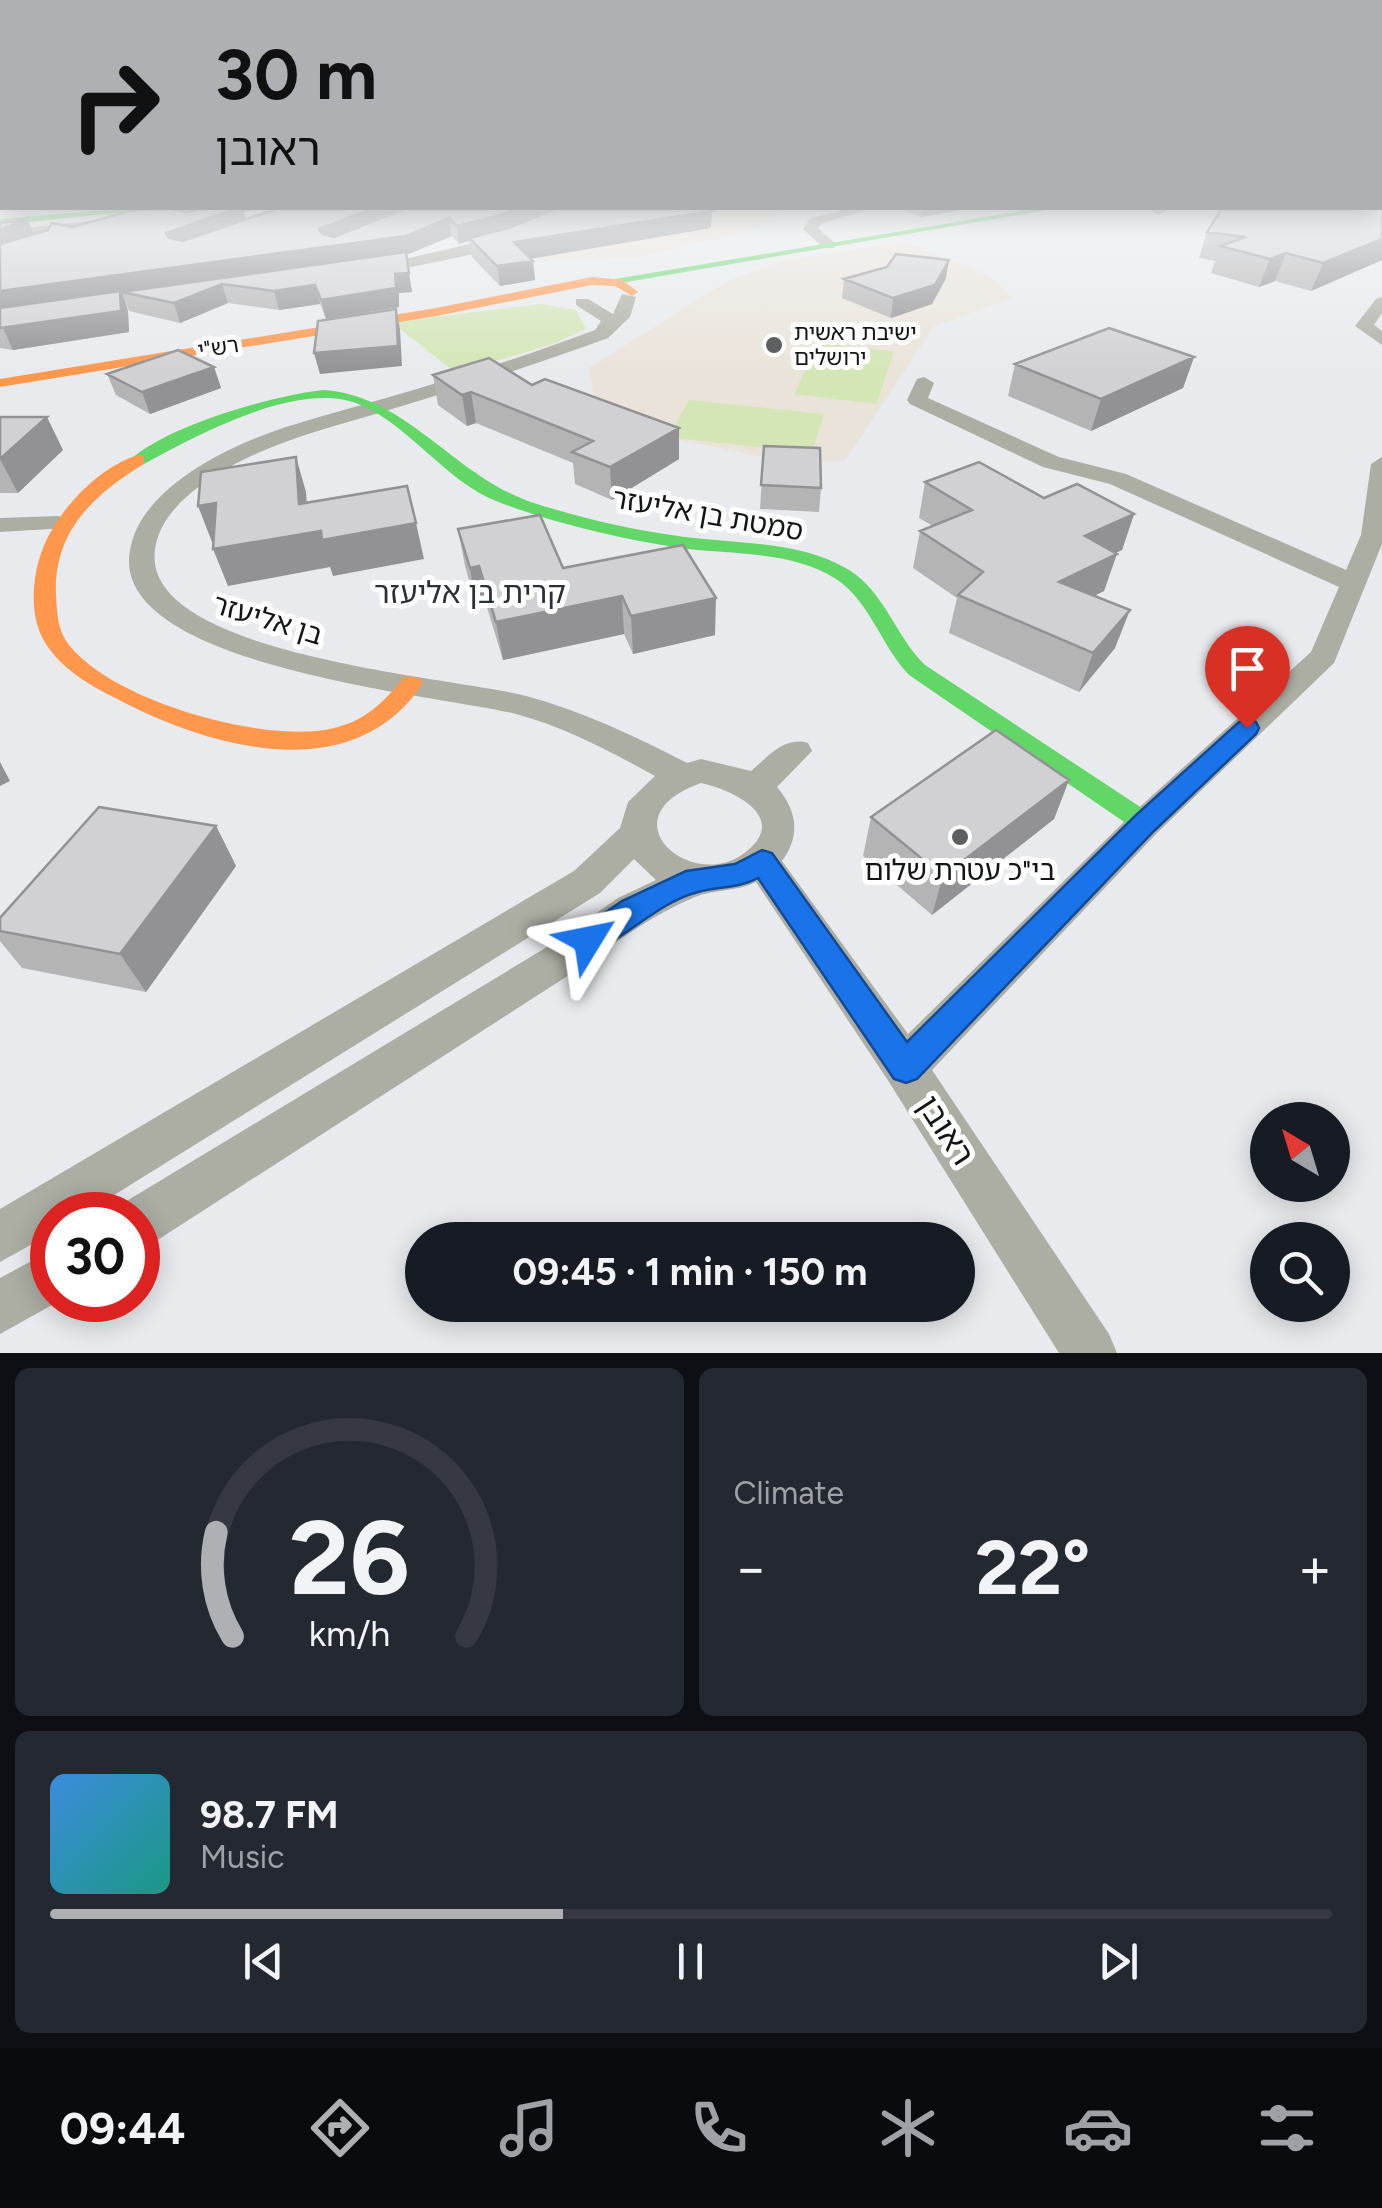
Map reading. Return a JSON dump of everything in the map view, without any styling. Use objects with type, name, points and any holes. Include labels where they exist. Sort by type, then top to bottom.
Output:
[{"type":"street","points":[[347,273],[478,247]]},
{"type":"street","points":[[575,297],[608,281],[817,247]]},
{"type":"street","points":[[575,297],[602,304],[704,268]]},
{"type":"street","points":[[608,281],[625,285],[630,294]]},
{"type":"street","points":[[602,334],[621,317],[630,294]]},
{"type":"street","points":[[575,297],[606,314],[610,322],[602,334]]},
{"type":"street","name":"רש\"י","points":[[0,382],[436,312],[575,297]]},
{"type":"street","points":[[1382,302],[1364,326],[1382,340]]},
{"type":"street","name":"בן אליעזר","points":[[602,334],[253,447],[209,470],[161,510],[142,546],[140,574],[151,597],[174,618],[207,634],[321,667],[522,704],[608,737],[682,775]]},
{"type":"street","points":[[924,383],[917,400],[1051,462],[1118,479],[1356,584]]},
{"type":"street","points":[[376,408],[358,398],[326,395],[277,406],[165,445],[118,472],[60,522],[42,562],[42,598],[55,642],[103,683],[186,721],[260,742],[333,737],[377,721],[412,683]]},
{"type":"street","name":"סמטת בן אליעזר","points":[[376,408],[463,478],[515,503],[622,530],[782,555],[831,568],[859,584],[896,651],[918,670],[1144,823]]},
{"type":"street","points":[[906,1067],[1144,823],[1324,656],[1373,535],[1382,464]]},
{"type":"street","points":[[0,525],[60,522]]},
{"type":"street","points":[[756,786],[796,751]]},
{"type":"street","points":[[160,1208],[566,956],[632,910],[696,880],[732,876],[762,861],[774,847],[779,830],[769,798],[756,786],[721,772],[682,775],[651,794],[642,807],[638,832],[645,849],[657,863],[696,880]]},
{"type":"street","points":[[0,1237],[587,882],[638,832]]},
{"type":"street","name":"ראובן","points":[[762,861],[906,1067],[1090,1353]]},
{"type":"street","points":[[0,1308],[30,1290]]},
{"type":"shaded area","points":[[682,247],[638,258],[544,261],[511,249]]},
{"type":"shaded area","name":"ישיבת ראשית ירושלים","points":[[868,247],[919,247],[989,275],[1012,298],[934,326],[845,461],[792,463],[674,439],[594,398],[589,368],[726,282],[776,263]]},
{"type":"green space","points":[[541,304],[576,310],[586,329],[553,344],[456,373],[391,322]]},
{"type":"green space","points":[[818,343],[894,351],[877,404],[794,394]]},
{"type":"green space","points":[[689,400],[824,414],[812,453],[668,437]]},
{"type":"building","points":[[0,247],[324,247],[0,291]]},
{"type":"building","points":[[478,247],[519,247],[533,261],[497,266]]},
{"type":"building","points":[[1224,247],[1362,247],[1323,263],[1286,253],[1270,259]]},
{"type":"building","points":[[406,252],[409,273],[395,274],[396,288],[321,300],[315,285],[274,291],[222,284],[174,303],[122,292]]},
{"type":"building","points":[[896,254],[949,260],[935,285],[893,298],[844,279],[887,267]]},
{"type":"building","points":[[120,291],[121,311],[0,328],[0,308]]},
{"type":"building","points":[[396,309],[398,346],[314,353],[318,321]]},
{"type":"building","points":[[1109,328],[1194,357],[1101,399],[1015,364]]},
{"type":"building","points":[[178,350],[214,367],[142,392],[107,374]]},
{"type":"building","points":[[489,358],[532,385],[545,379],[679,428],[610,467],[572,452],[593,441],[471,392],[462,395],[433,375]]},
{"type":"building","points":[[0,417],[47,417],[0,459]]},
{"type":"building","points":[[764,446],[820,448],[821,488],[761,485]]},
{"type":"building","points":[[296,457],[299,504],[407,486],[416,523],[322,540],[321,531],[213,549],[216,503],[198,506],[201,472]]},
{"type":"building","points":[[979,462],[1044,498],[1077,484],[1134,514],[1085,536],[1117,554],[1059,582],[1130,610],[1093,653],[958,595],[983,572],[920,531],[972,510],[925,482]]},
{"type":"building","points":[[540,515],[563,568],[683,545],[716,598],[631,616],[622,596],[496,622],[479,566],[470,568],[458,529]]},
{"type":"building","points":[[996,730],[1069,780],[943,876],[871,817]]},
{"type":"building","points":[[99,807],[216,826],[120,954],[0,931],[0,918]]},
{"type":"traffic: fast","points":[[609,281],[815,247]]},
{"type":"traffic: fast","points":[[138,460],[183,437],[268,404],[323,394],[346,396],[384,413],[477,485],[519,504],[634,534],[807,559],[855,584],[917,670],[1145,823]]},
{"type":"traffic: slow","points":[[0,383],[436,312],[592,281],[618,283],[632,292]]},
{"type":"traffic: slow","points":[[138,460],[82,501],[57,536],[49,557],[45,579],[49,627],[75,663],[120,691],[179,718],[246,737],[279,741],[313,741],[345,734],[375,721],[412,683]]},
{"type":"place","name":"ישיבת ראשית ירושלים","points":[[774,345]]},
{"type":"place","name":"בי\"כ עטרת שלום","points":[[960,837]]},
{"type":"district","name":"קרית בן אליעזר","points":[[470,593]]},
{"type":"route","points":[[588,940],[632,910],[696,880],[744,873],[762,861],[906,1067],[1144,823],[1247,728]]}]
